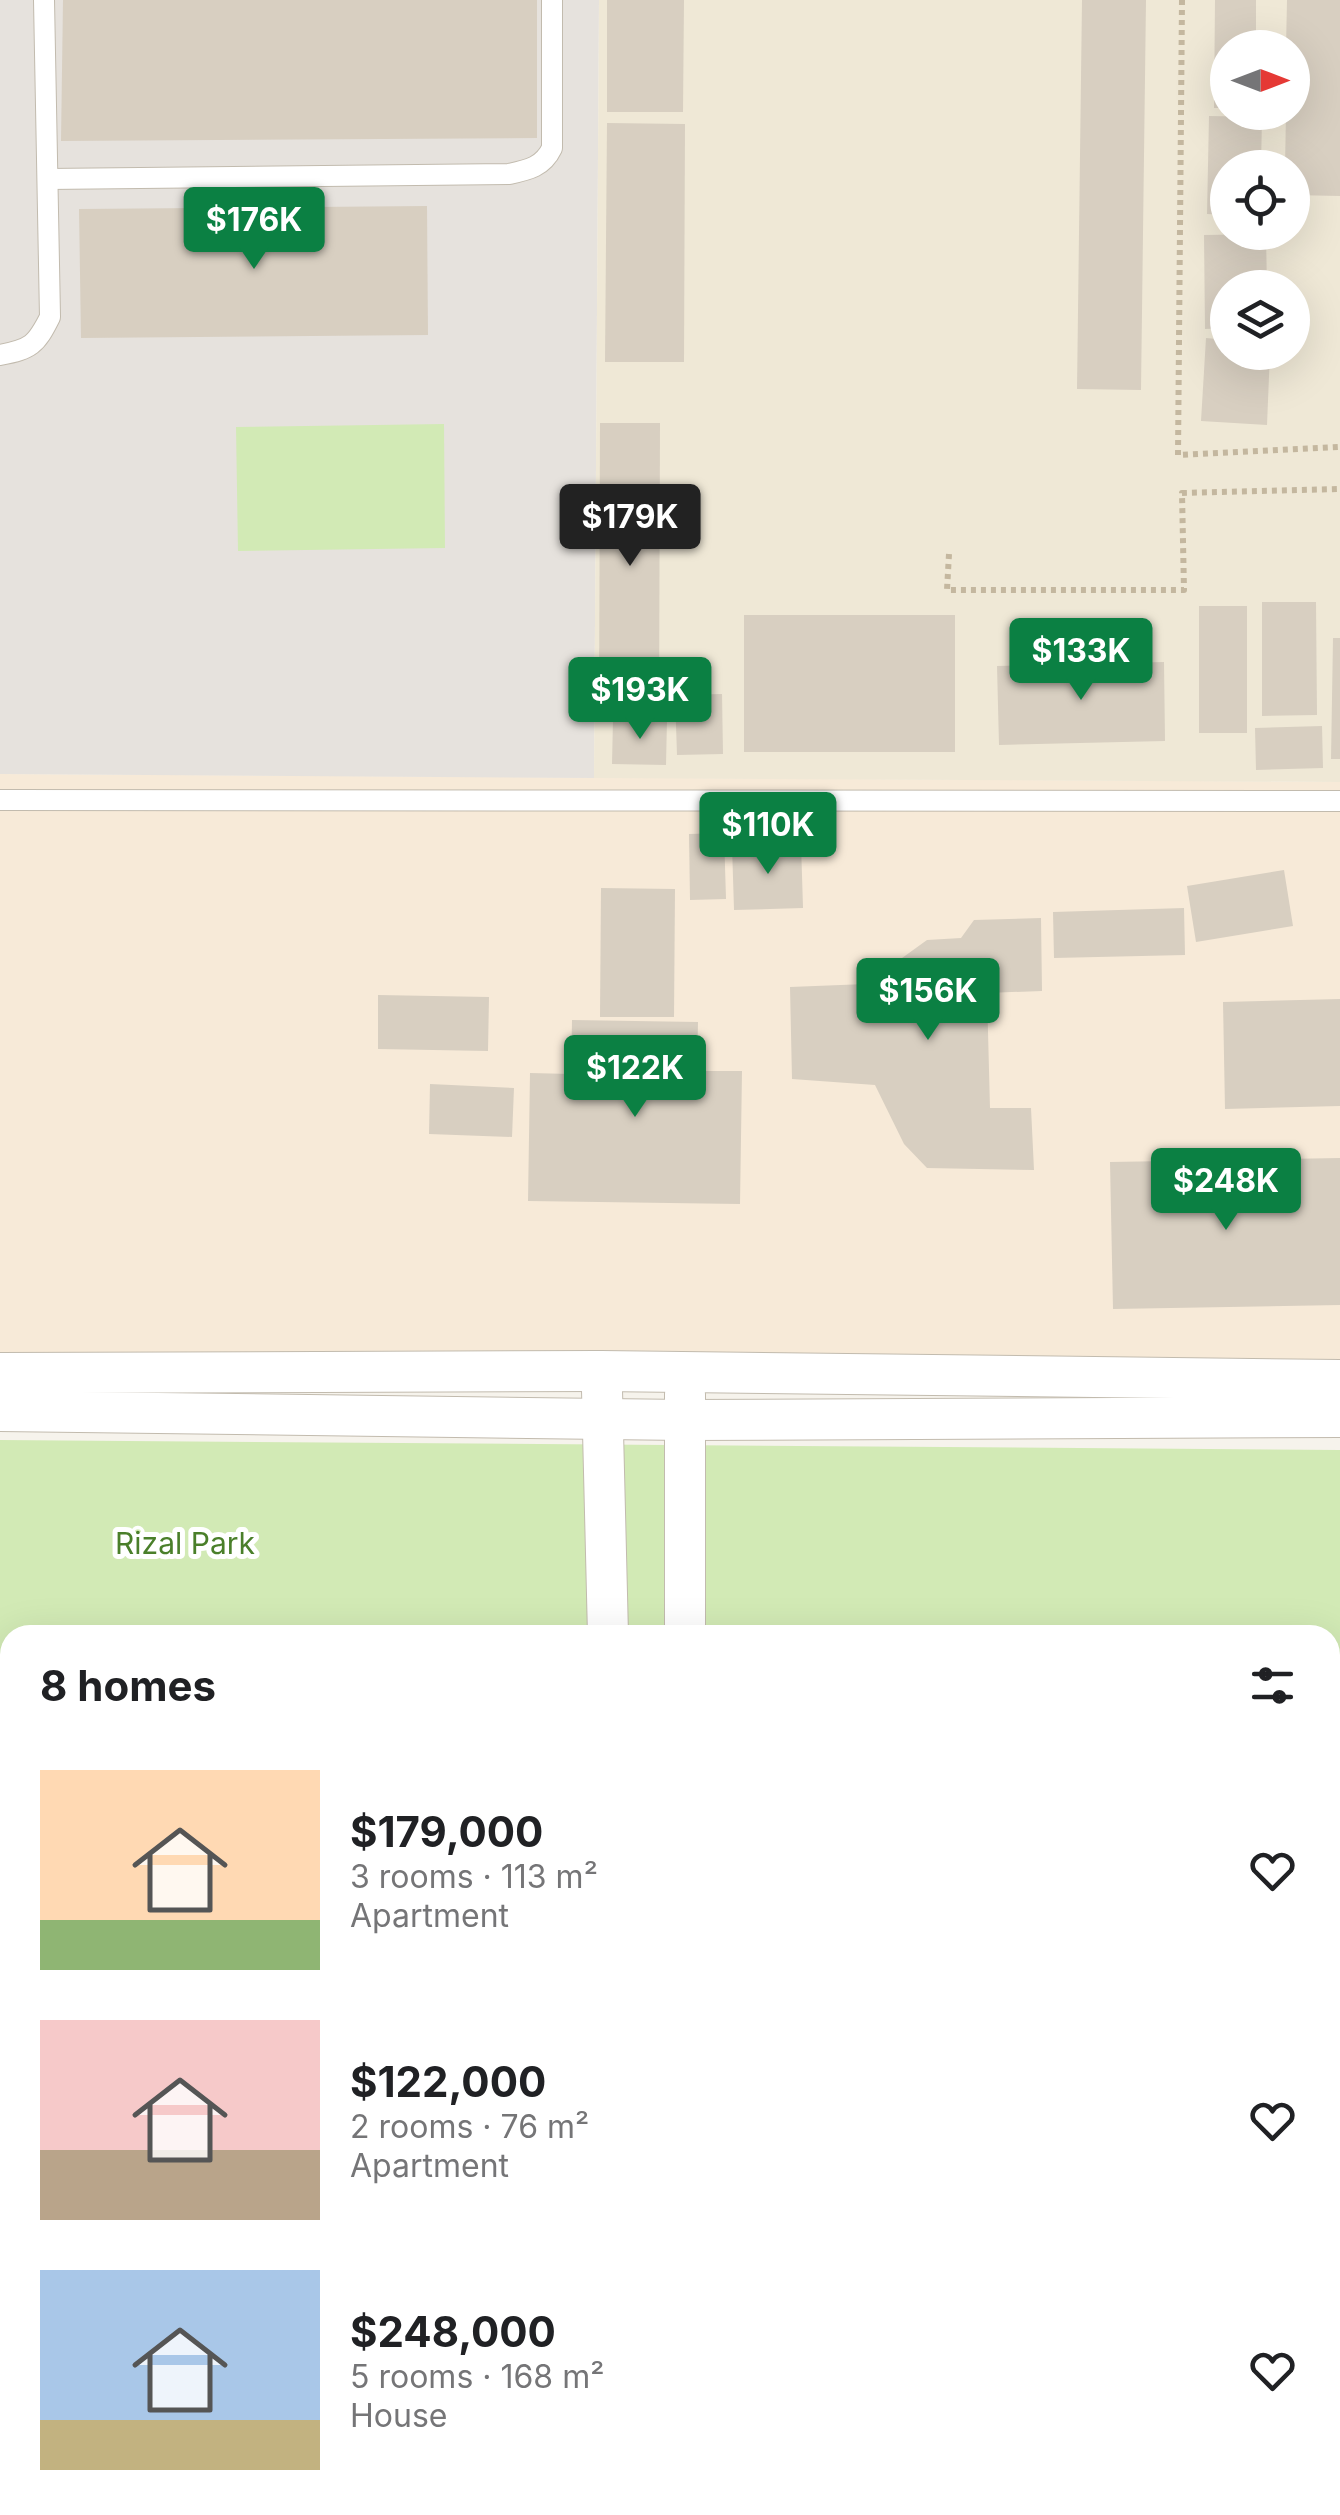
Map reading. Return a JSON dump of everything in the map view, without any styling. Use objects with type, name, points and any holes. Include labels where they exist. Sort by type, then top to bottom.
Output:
[{"type":"street","points":[[0,1372],[602,1372],[1340,1380]]},
{"type":"street","points":[[602,1372],[608,1625]]},
{"type":"street","points":[[686,1373],[686,1625]]},
{"type":"street","points":[[0,1411],[684,1420],[1340,1417]]},
{"type":"lane","points":[[0,355],[20,352],[38,340],[50,317],[44,0]]},
{"type":"lane","points":[[48,180],[509,174],[532,169],[547,160],[552,148],[552,0]]},
{"type":"lane","points":[[0,800],[1340,801]]},
{"type":"path","points":[[1182,0],[1178,455],[1340,448]]},
{"type":"path","points":[[949,554],[947,590],[1184,590],[1182,493],[1340,488]]},
{"type":"shaded area","points":[[0,0],[599,0],[594,778],[0,774]]},
{"type":"shaded area","points":[[599,0],[1340,0],[1340,782],[594,778]]},
{"type":"shaded area","points":[[0,774],[1340,782],[1340,1360],[0,1360]]},
{"type":"green space","points":[[444,424],[445,548],[238,551],[236,427]]},
{"type":"green space","name":"Rizal Park","points":[[0,1440],[1340,1450],[1340,1625],[0,1625]]},
{"type":"building","points":[[63,0],[537,0],[537,138],[61,141]]},
{"type":"building","points":[[607,0],[684,0],[683,112],[607,112]]},
{"type":"building","points":[[1082,0],[1146,0],[1141,390],[1077,389]]},
{"type":"building","points":[[1215,0],[1256,0],[1256,30],[1215,30]]},
{"type":"building","points":[[1287,0],[1340,0],[1340,196],[1310,195],[1310,150],[1285,150],[1286,130],[1310,130],[1310,30],[1286,30]]},
{"type":"building","points":[[1209,116],[1210,130],[1262,130],[1261,150],[1210,150],[1210,214]]},
{"type":"building","points":[[607,123],[685,124],[684,362],[605,362]]},
{"type":"building","points":[[427,206],[428,335],[81,338],[79,209]]},
{"type":"building","points":[[1204,235],[1210,235],[1210,250],[1266,250],[1267,270],[1210,270],[1210,329],[1205,329]]},
{"type":"building","points":[[1206,338],[1210,338],[1210,370],[1269,370],[1267,425],[1201,421]]},
{"type":"building","points":[[600,423],[660,423],[659,714],[599,714]]},
{"type":"building","points":[[1262,602],[1316,602],[1317,715],[1262,716]]},
{"type":"building","points":[[1199,606],[1247,606],[1247,733],[1199,733]]},
{"type":"building","points":[[744,615],[955,615],[955,752],[744,752]]},
{"type":"building","points":[[1333,638],[1340,638],[1340,759],[1331,759]]},
{"type":"building","points":[[1164,662],[1165,741],[999,745],[997,666]]},
{"type":"building","points":[[722,694],[723,754],[677,755],[675,695]]},
{"type":"building","points":[[613,719],[667,720],[666,765],[612,764]]},
{"type":"building","points":[[1322,726],[1323,768],[1256,770],[1255,728]]},
{"type":"building","points":[[724,833],[726,899],[690,900],[689,834]]},
{"type":"building","points":[[801,844],[803,908],[734,910],[732,846]]},
{"type":"building","points":[[1284,870],[1293,926],[1196,942],[1187,886]]},
{"type":"building","points":[[601,888],[675,889],[674,1017],[600,1017]]},
{"type":"building","points":[[1184,908],[1185,955],[1054,958],[1053,912]]},
{"type":"building","points":[[1041,918],[1042,991],[987,993],[990,1108],[1031,1108],[1034,1170],[927,1168],[904,1144],[875,1085],[792,1079],[790,987],[866,984],[927,940],[961,938],[974,920]]},
{"type":"building","points":[[378,995],[489,997],[488,1051],[378,1049]]},
{"type":"building","points":[[1340,999],[1340,1106],[1225,1109],[1223,1002]]},
{"type":"building","points":[[572,1020],[698,1022],[697,1071],[742,1071],[740,1204],[528,1201],[530,1073],[571,1074]]},
{"type":"building","points":[[430,1084],[514,1088],[512,1137],[429,1134]]},
{"type":"building","points":[[1340,1158],[1340,1305],[1113,1309],[1110,1162]]}]
